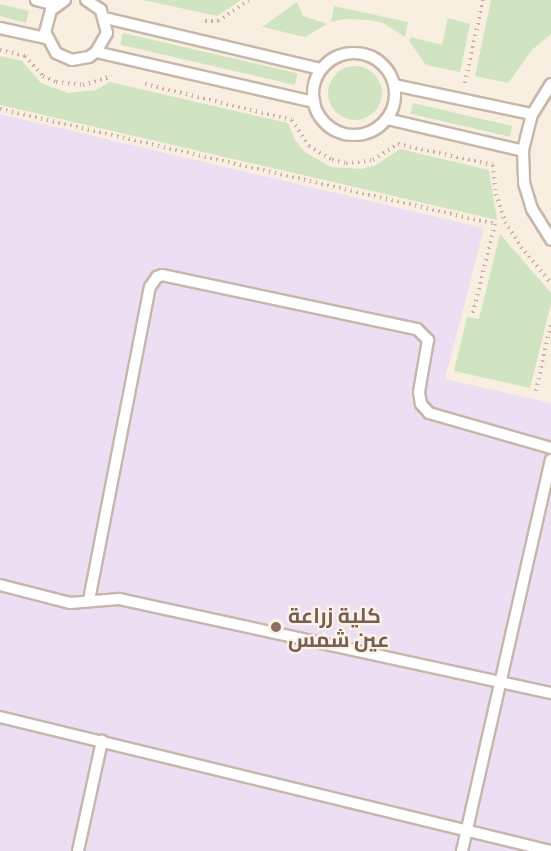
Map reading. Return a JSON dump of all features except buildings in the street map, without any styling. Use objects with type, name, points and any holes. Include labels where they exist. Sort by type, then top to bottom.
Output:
[{"type":"lane","points":[[36,0],[60,2],[45,24],[46,39],[56,53],[81,60],[96,52],[107,33],[105,18],[95,4],[86,0]]},
{"type":"lane","points":[[105,18],[321,69]]},
{"type":"lane","points":[[0,28],[46,39]]},
{"type":"lane","points":[[96,52],[314,102]]},
{"type":"lane","points":[[362,54],[383,64],[394,85],[394,103],[387,119],[370,132],[350,135],[339,133],[323,121],[314,102],[314,85],[321,69],[339,55],[362,54]]},
{"type":"lane","points":[[551,84],[532,114],[523,151],[524,183],[532,209],[551,239]]},
{"type":"lane","points":[[394,85],[532,114]]},
{"type":"lane","points":[[387,119],[523,151]]},
{"type":"lane","points":[[89,600],[150,286],[157,277],[162,275],[417,329],[426,335],[429,345],[419,392],[424,409],[435,416],[551,448]]},
{"type":"lane","points":[[462,851],[551,460]]},
{"type":"lane","points":[[0,585],[60,601],[119,599],[551,693]]},
{"type":"lane","points":[[0,717],[551,851]]},
{"type":"lane","points":[[78,851],[102,741]]},
{"type":"path","points":[[201,20],[218,21],[249,0]]},
{"type":"path","points":[[461,99],[483,0]]},
{"type":"path","points":[[0,50],[25,56],[43,76],[56,82],[83,85],[108,75],[119,78]]},
{"type":"path","points":[[142,83],[292,120],[309,146],[332,160],[346,163],[373,160],[398,144],[493,165],[496,194],[505,222],[521,247],[551,283]]},
{"type":"path","points":[[0,109],[495,224],[472,316]]},
{"type":"path","points":[[536,391],[551,323]]},
{"type":"shaded area","name":"كلية زراعة عين شمس","points":[[0,114],[484,228],[445,379],[551,403],[551,851],[0,851]]},
{"type":"green space","points":[[143,0],[241,0],[217,16]]},
{"type":"green space","points":[[491,0],[551,0],[551,34],[533,49],[508,83],[475,76]]},
{"type":"green space","points":[[297,2],[303,16],[327,24],[305,37],[262,27]]},
{"type":"green space","points":[[0,4],[29,11],[26,23],[0,16]]},
{"type":"green space","points":[[334,6],[408,22],[405,37],[383,23],[370,20],[344,19],[331,22]]},
{"type":"green space","points":[[448,18],[470,24],[460,72],[426,65],[409,41],[411,37],[442,45]]},
{"type":"green space","points":[[123,33],[297,73],[295,85],[120,45]]},
{"type":"green space","points":[[0,56],[22,61],[41,83],[68,93],[96,90],[110,82],[288,123],[295,140],[305,152],[331,167],[361,169],[376,165],[400,149],[489,170],[497,220],[0,105]]},
{"type":"green space","points":[[355,66],[365,68],[374,74],[380,83],[382,93],[380,103],[374,112],[365,118],[355,120],[345,118],[336,112],[330,103],[328,93],[330,83],[336,74],[345,68]]},
{"type":"green space","points":[[413,103],[512,126],[510,137],[411,114]]},
{"type":"green space","points":[[500,234],[551,293],[551,304],[530,388],[454,371],[467,317],[479,319]]},
{"type":"place","name":"كلية زراعة عين شمس","points":[[276,627]]}]
